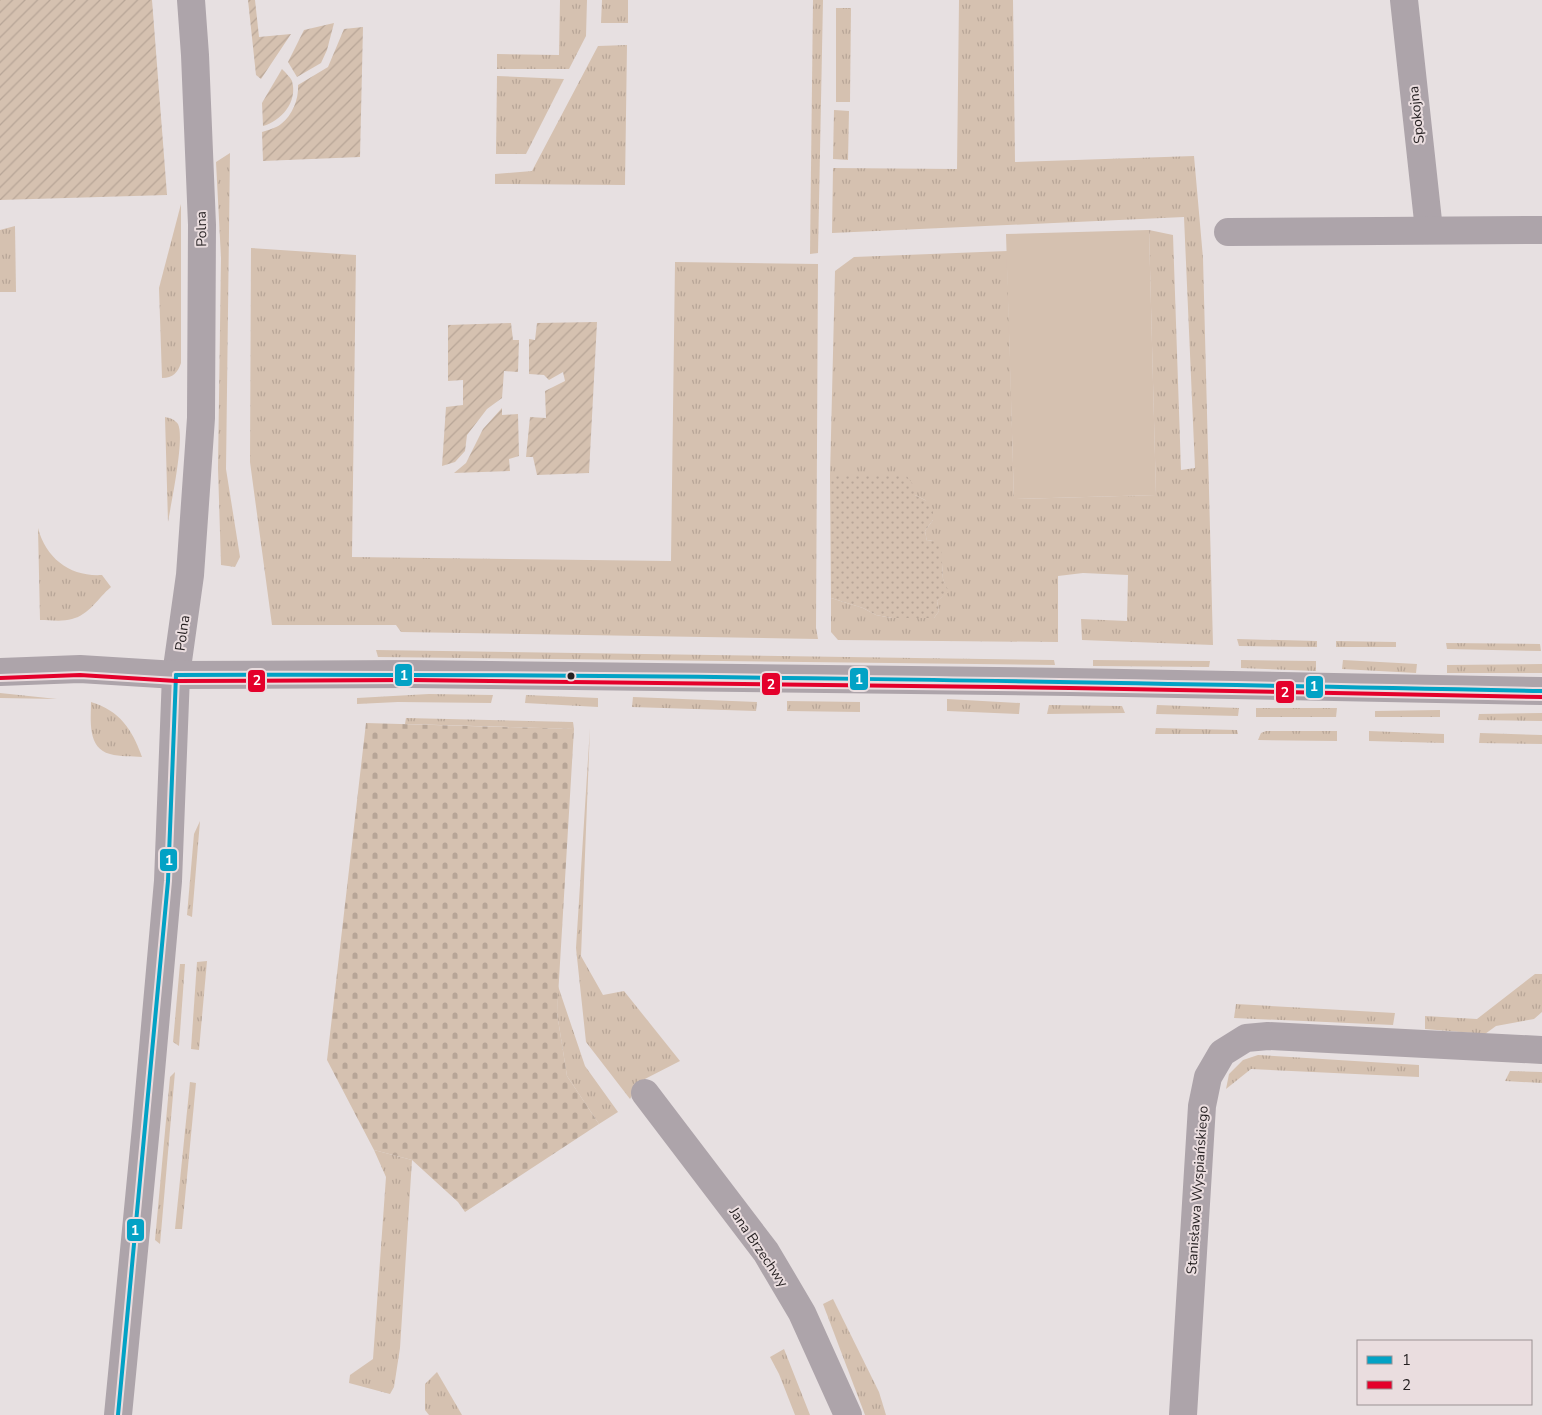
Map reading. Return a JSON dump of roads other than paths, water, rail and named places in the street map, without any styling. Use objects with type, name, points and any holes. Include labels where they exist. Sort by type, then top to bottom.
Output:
[{"type":"street","name":"Polna","points":[[118,1415],[168,881],[176,675],[190,575],[201,418],[202,225],[191,0]]},
{"type":"street","name":"Spokojna","points":[[1404,0],[1429,230]]},
{"type":"street","points":[[1228,232],[1542,230]]},
{"type":"street","points":[[0,672],[80,669],[176,675],[411,674],[1080,682],[1542,691]]},
{"type":"street","name":"Stanisława Wyspiańskiego","points":[[1183,1415],[1202,1106],[1208,1078],[1222,1054],[1246,1038],[1268,1036],[1542,1050]]},
{"type":"street","name":"Jana Brzechwy","points":[[645,1093],[766,1252],[802,1314],[848,1415]]}]
